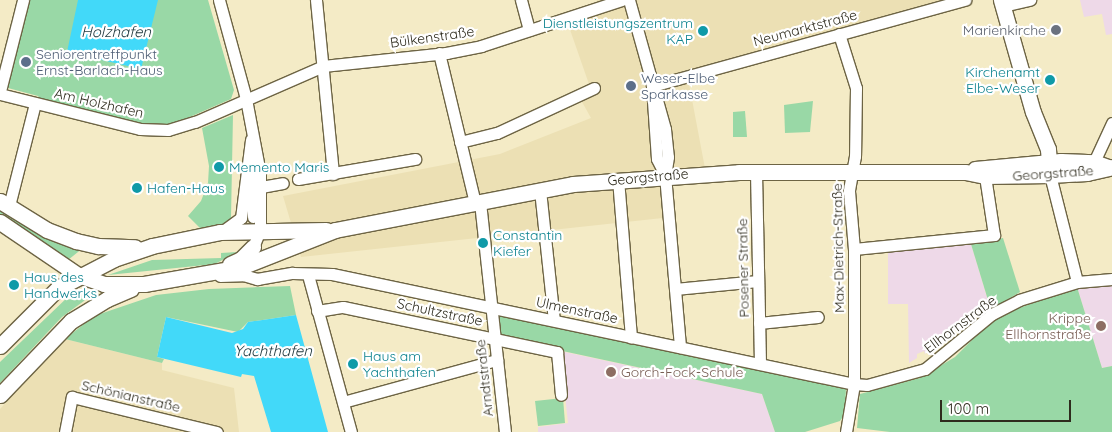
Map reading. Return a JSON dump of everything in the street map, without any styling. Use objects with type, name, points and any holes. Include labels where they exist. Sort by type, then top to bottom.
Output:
[{"type":"main road","points":[[1002,3],[1033,112],[1046,166]]},
{"type":"main road","name":"Georgstraße","points":[[144,284],[208,275],[254,254],[335,230],[540,190],[618,179],[665,175],[756,172],[966,172],[985,176],[1046,166],[1094,162],[1111,167]]},
{"type":"main road","name":"Georgstraße","points":[[966,172],[984,166],[1046,166],[1087,173],[1111,167]]},
{"type":"main road","points":[[4,204],[46,230],[76,241],[120,248],[152,246]]},
{"type":"main road","points":[[0,222],[78,275],[104,284],[144,284]]},
{"type":"main road","name":"Georgstraße","points":[[152,246],[220,232],[335,230]]},
{"type":"main road","points":[[0,346],[37,307],[78,275],[152,246]]},
{"type":"main road","points":[[0,395],[76,318],[108,299],[144,284]]},
{"type":"street","name":"Am Holzhafen","points":[[23,0],[2,74],[0,93],[35,103],[154,130],[195,122],[246,99]]},
{"type":"street","points":[[219,0],[246,99],[261,187],[254,254],[262,274],[270,276]]},
{"type":"street","points":[[316,0],[334,174]]},
{"type":"street","points":[[520,0],[529,30]]},
{"type":"street","name":"Bülkenstraße","points":[[246,99],[323,66],[439,54],[481,46],[622,0]]},
{"type":"street","points":[[630,0],[652,86],[657,158],[665,175],[680,347]]},
{"type":"street","name":"Neumarktstraße","points":[[652,86],[965,0]]},
{"type":"street","points":[[1002,3],[1030,0]]},
{"type":"street","name":"Max-Dietrich-Straße","points":[[839,34],[856,88],[853,172],[849,191],[854,250],[854,384],[846,432]]},
{"type":"street","name":"Arndtstraße","points":[[439,54],[460,142],[478,202],[492,307],[505,432]]},
{"type":"street","points":[[460,142],[497,133],[594,88]]},
{"type":"street","points":[[4,204],[35,103]]},
{"type":"street","points":[[1094,162],[1112,122]]},
{"type":"street","points":[[251,124],[256,230]]},
{"type":"street","points":[[220,232],[241,218],[251,140]]},
{"type":"street","points":[[298,179],[415,159]]},
{"type":"street","points":[[1046,166],[1077,282]]},
{"type":"street","name":"Posener Straße","points":[[756,172],[760,364]]},
{"type":"street","points":[[854,250],[994,235],[985,176]]},
{"type":"street","points":[[618,179],[632,337]]},
{"type":"street","points":[[261,187],[282,183]]},
{"type":"street","points":[[540,190],[554,320]]},
{"type":"street","name":"Ulmenstraße","points":[[208,275],[243,275],[256,279],[292,273],[345,277],[854,384]]},
{"type":"street","points":[[308,275],[351,432]]},
{"type":"street","name":"Ellhornstraße","points":[[854,384],[881,382],[925,369],[992,314],[1019,300],[1077,282],[1112,279]]},
{"type":"street","points":[[675,289],[758,281]]},
{"type":"street","name":"Schultzstraße","points":[[318,311],[343,307],[557,352],[561,395]]},
{"type":"street","points":[[759,324],[818,317]]},
{"type":"street","points":[[343,402],[497,360]]},
{"type":"street","name":"Schönianstraße","points":[[65,432],[72,397],[217,432]]},
{"type":"shaded area","points":[[597,0],[956,0],[687,73],[707,179],[668,180],[672,217],[301,257],[283,196],[500,154],[591,118],[577,93],[590,87],[568,24],[601,14]]},
{"type":"shaded area","points":[[1080,0],[1112,0],[1112,34],[1106,35],[1102,14],[1084,17]]},
{"type":"shaded area","points":[[971,244],[989,304],[970,313],[925,354],[924,351],[917,354],[917,358],[909,363],[908,304],[888,304],[888,251]]},
{"type":"shaded area","name":"Krippe Ellhornstraße","points":[[1112,285],[1112,366],[1102,368],[1077,287]]},
{"type":"shaded area","points":[[65,339],[162,363],[162,370],[234,388],[239,432],[0,432],[0,409]]},
{"type":"shaded area","name":"Gorch-Fock-Schule","points":[[560,351],[762,394],[775,432],[538,432],[538,427],[568,423]]},
{"type":"green space","points":[[28,0],[208,0],[234,90],[231,99],[167,127],[137,125],[42,102],[38,96],[8,88],[7,85]]},
{"type":"green space","points":[[813,101],[810,132],[785,133],[784,105]]},
{"type":"green space","points":[[745,111],[747,137],[733,137],[733,112]]},
{"type":"green space","points":[[233,115],[231,218],[222,225],[200,228],[188,216],[201,201],[208,183],[209,166],[202,128]]},
{"type":"green space","points":[[0,207],[83,248],[68,260],[0,214]]},
{"type":"green space","points":[[1003,238],[1020,292],[991,310],[971,244]]},
{"type":"green space","points":[[237,252],[215,264],[108,275],[152,260],[221,258],[221,253]]},
{"type":"green space","points":[[290,286],[296,315],[248,322],[238,332],[166,317],[157,357],[164,359],[162,363],[65,339],[94,316],[156,295],[209,289]]},
{"type":"green space","points":[[1077,287],[1102,368],[1112,366],[1112,432],[890,432],[857,428],[860,394],[920,378],[955,357],[995,317]]},
{"type":"green space","points":[[72,293],[88,298],[62,317],[0,383],[0,362]]},
{"type":"green space","points":[[494,310],[846,387],[845,414],[840,421],[805,432],[775,432],[762,394],[498,337]]},
{"type":"green space","points":[[563,398],[565,423],[538,426],[535,401]]},
{"type":"water","name":"Holzhafen","points":[[78,0],[158,0],[141,69],[67,52]]},
{"type":"water","name":"Yachthafen","points":[[296,315],[328,432],[271,432],[254,376],[242,374],[241,377],[157,357],[166,317],[232,333],[243,329],[248,322]]},
{"type":"place","name":"Marienkirche","points":[[1056,30]]},
{"type":"place","name":"Dienstleistungszentrum KAP","points":[[703,31]]},
{"type":"place","name":"Seniorentreffpunkt Ernst-Barlach-Haus","points":[[26,62]]},
{"type":"place","name":"Kirchenamt Elbe-Weser","points":[[1050,80]]},
{"type":"place","name":"Weser-Elbe Sparkasse","points":[[631,86]]},
{"type":"place","name":"Memento Maris","points":[[219,167]]},
{"type":"place","name":"Hafen-Haus","points":[[137,188]]},
{"type":"place","name":"Constantin Kiefer","points":[[483,243]]},
{"type":"place","name":"Haus des Handwerks","points":[[14,285]]},
{"type":"place","name":"Krippe Ellhornstraße","points":[[1101,326]]},
{"type":"place","name":"Haus am Yachthafen","points":[[353,364]]},
{"type":"place","name":"Gorch-Fock-Schule","points":[[611,372]]}]
